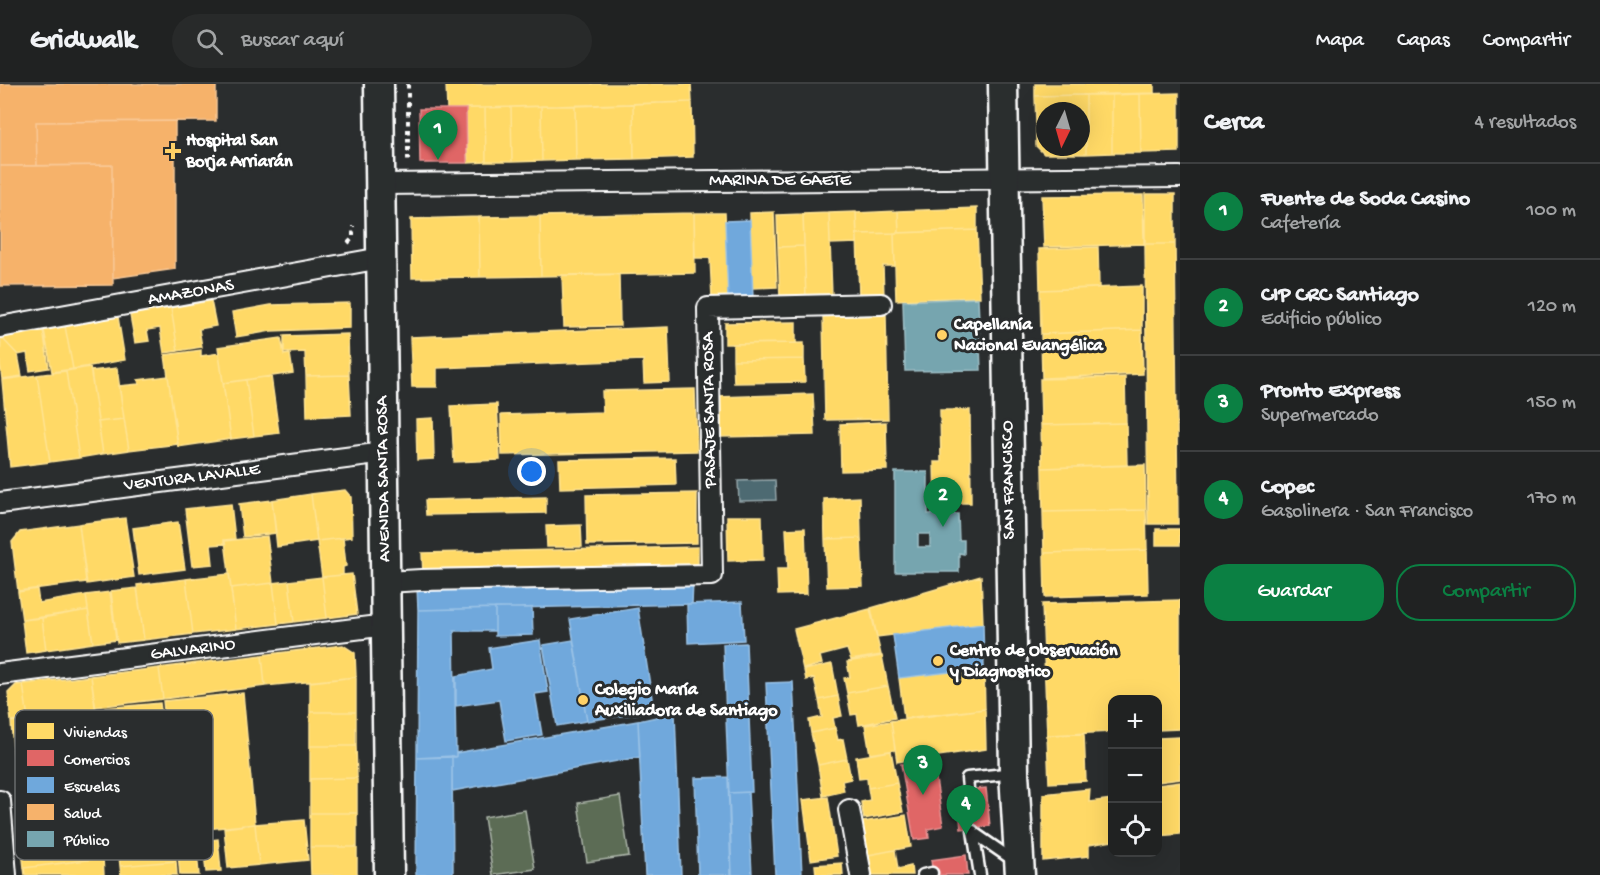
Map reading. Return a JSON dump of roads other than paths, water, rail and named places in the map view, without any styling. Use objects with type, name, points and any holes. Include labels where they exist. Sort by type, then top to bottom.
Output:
[{"type":"main road","name":"AVENIDA SANTA ROSA","points":[[379,84],[389,875]]},
{"type":"main road","name":"SAN FRANCISCO","points":[[1003,84],[1014,773],[1020,869]]},
{"type":"street","name":"MARINA DE GAETE","points":[[380,184],[1180,177]]},
{"type":"street","name":"AMAZONAS","points":[[0,327],[381,258]]},
{"type":"street","name":"PASAJE SANTA ROSA","points":[[386,582],[712,575],[708,308],[881,304]]},
{"type":"street","name":"VENTURA LAVALLE","points":[[0,503],[384,453]]},
{"type":"street","name":"GALVARINO","points":[[0,674],[386,626]]},
{"type":"street","points":[[0,801],[6,875]]},
{"type":"street","points":[[849,810],[861,875]]},
{"type":"lane","points":[[968,788],[967,778],[1014,773]]},
{"type":"lane","points":[[976,869],[973,830],[1020,869]]},
{"type":"water","points":[[775,480],[776,500],[739,501],[738,481]]},
{"type":"place","name":"Hospital San Borja Arriarán","points":[[173,151]]},
{"type":"place","name":"Fuente de Soda Casino","points":[[438,160]]},
{"type":"place","name":"Capellanía Nacional Evangélica","points":[[942,335]]},
{"type":"place","name":"CIP CRC Santiago","points":[[943,527]]},
{"type":"place","name":"Centro de Observación y Diagnostico","points":[[938,661]]},
{"type":"place","name":"Colegio María Auxiliadora de Santiago","points":[[583,700]]},
{"type":"place","name":"Pronto Express","points":[[923,795]]},
{"type":"place","name":"Copec","points":[[966,835]]}]
